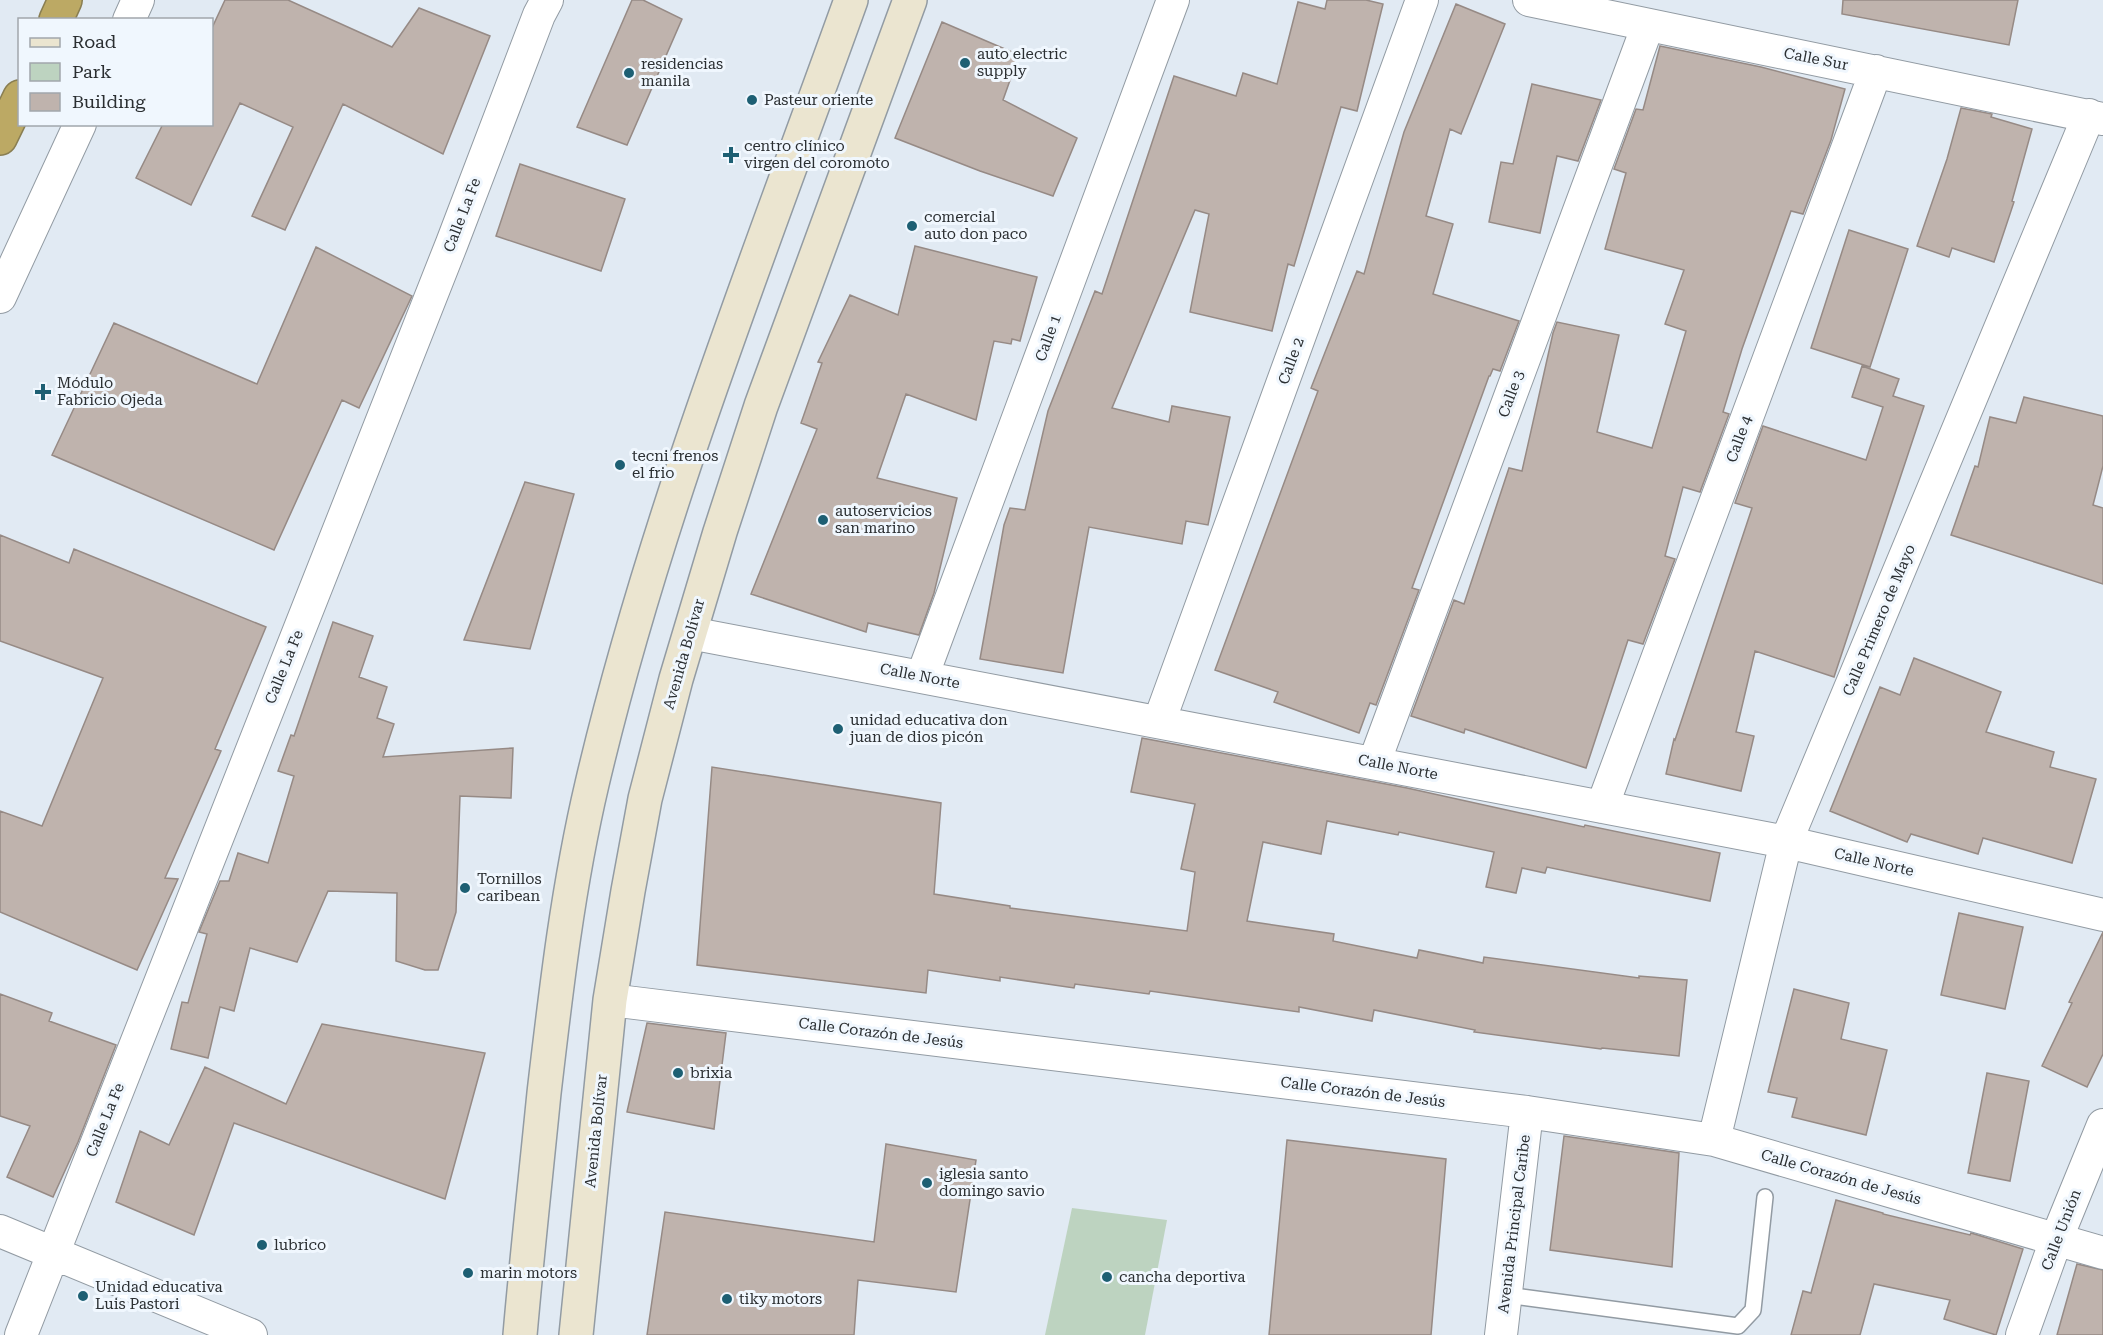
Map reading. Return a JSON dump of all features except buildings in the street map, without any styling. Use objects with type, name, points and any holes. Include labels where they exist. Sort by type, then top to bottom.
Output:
[{"type":"highway","points":[[57,18],[65,0]]},
{"type":"highway","points":[[0,138],[18,100]]},
{"type":"street","points":[[130,18],[138,0]]},
{"type":"street","name":"Calle La Fe","points":[[21,1335],[452,243],[539,15],[547,0]]},
{"type":"street","points":[[520,1335],[556,987],[573,879],[621,666],[707,394],[851,0]]},
{"type":"street","name":"Avenida Bolívar","points":[[576,1335],[610,1000],[627,891],[645,799],[676,679],[761,406],[909,0]]},
{"type":"street","name":"Calle 1","points":[[922,677],[1173,0]]},
{"type":"street","name":"Calle 2","points":[[1159,722],[1422,0]]},
{"type":"street","name":"Calle Sur","points":[[1529,0],[2096,117]]},
{"type":"street","name":"Calle 3","points":[[1374,763],[1648,25]]},
{"type":"street","name":"Calle 4","points":[[1602,807],[1876,70]]},
{"type":"street","name":"Calle Primero de Mayo","points":[[1714,1140],[1786,842],[2096,117]]},
{"type":"street","points":[[0,297],[79,126]]},
{"type":"street","name":"Calle Norte","points":[[690,633],[1786,842],[2103,915]]},
{"type":"street","name":"Calle Corazón de Jesús","points":[[610,1000],[1527,1113],[1714,1140],[2103,1253]]},
{"type":"street","name":"Avenida Principal Caribe","points":[[1501,1335],[1527,1113]]},
{"type":"street","name":"Calle Unión","points":[[2022,1335],[2056,1240],[2103,1125]]},
{"type":"street","points":[[0,1231],[251,1335]]},
{"type":"lane","points":[[1506,1295],[1738,1326],[1753,1310],[1765,1197]]},
{"type":"green space","name":"cancha deportiva","points":[[1072,1208],[1167,1220],[1145,1335],[1045,1335]]},
{"type":"place","name":"auto electric supply","points":[[965,63]]},
{"type":"place","name":"residencias manila","points":[[629,73]]},
{"type":"place","name":"Pasteur oriente","points":[[752,100]]},
{"type":"place","name":"centro clínico virgen del coromoto","points":[[731,155]]},
{"type":"place","name":"comercial auto don paco","points":[[912,226]]},
{"type":"place","name":"Módulo Fabricio Ojeda","points":[[43,392]]},
{"type":"place","name":"tecni frenos el frio","points":[[620,465]]},
{"type":"place","name":"autoservicios san marino","points":[[823,520]]},
{"type":"place","name":"unidad educativa don juan de dios picón","points":[[838,729]]},
{"type":"place","name":"Tornillos caribean","points":[[465,888]]},
{"type":"place","name":"brixia","points":[[678,1073]]},
{"type":"place","name":"iglesia santo domingo savio","points":[[927,1183]]},
{"type":"place","name":"lubrico","points":[[262,1245]]},
{"type":"place","name":"marin motors","points":[[468,1273]]},
{"type":"place","name":"cancha deportiva","points":[[1107,1277]]},
{"type":"place","name":"Unidad educativa Luis Pastori","points":[[83,1296]]},
{"type":"place","name":"tiky motors","points":[[727,1299]]}]
